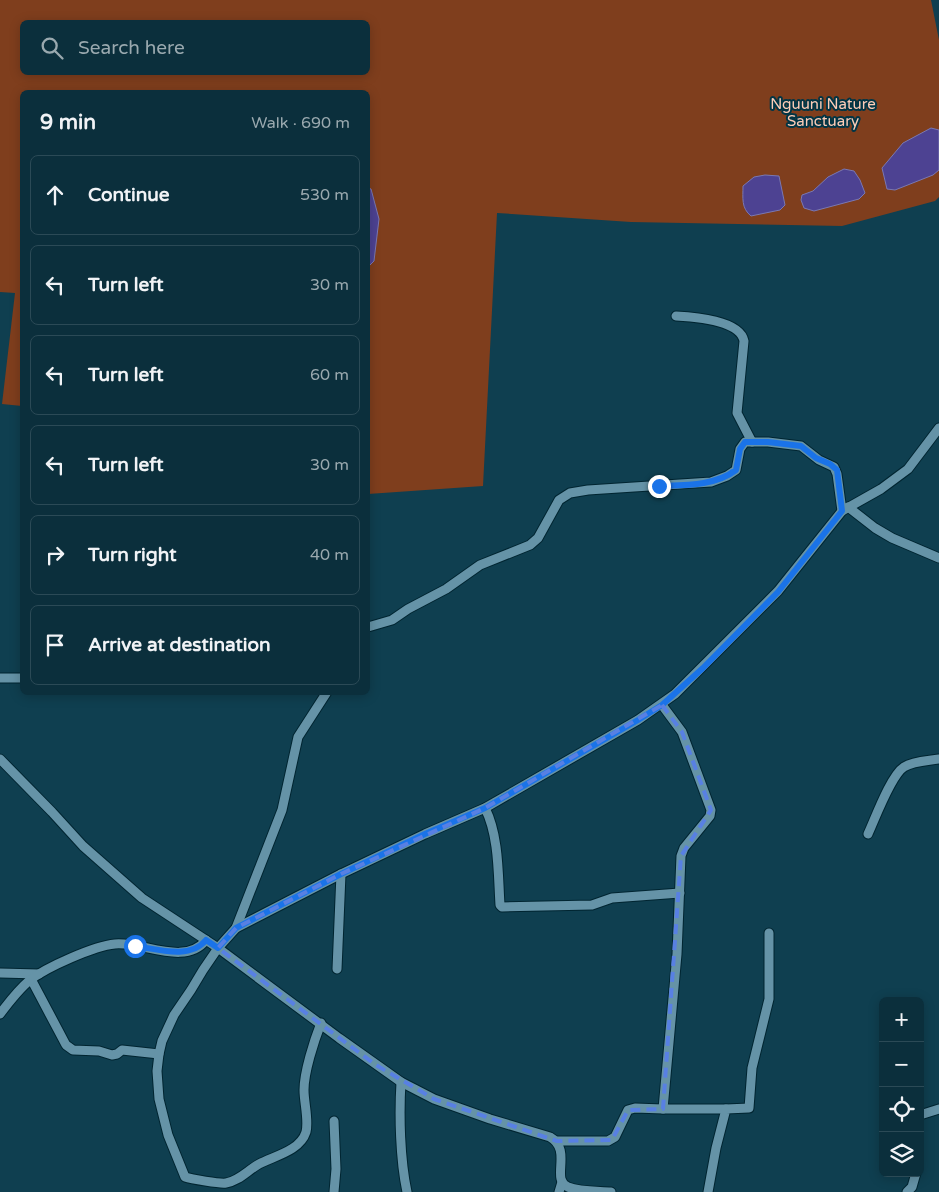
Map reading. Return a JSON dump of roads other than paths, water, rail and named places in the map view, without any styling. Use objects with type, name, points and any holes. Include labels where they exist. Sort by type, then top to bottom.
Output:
[{"type":"street","points":[[676,316],[696,317],[715,321],[736,329],[743,336],[737,413],[752,442]]},
{"type":"street","points":[[236,928],[341,874],[485,808],[662,705],[703,668],[778,592],[845,509],[881,489],[908,469],[939,428]]},
{"type":"street","points":[[370,626],[392,620],[408,609],[446,589],[480,565],[530,545],[538,538],[554,506],[570,493],[588,490],[711,482],[727,476],[736,470],[742,444],[752,442],[801,446],[819,460],[834,467],[838,474],[845,509],[892,538],[939,558]]},
{"type":"street","points":[[0,678],[20,678]]},
{"type":"street","points":[[321,1024],[304,1083],[305,1134],[289,1150],[260,1164],[239,1178],[226,1183],[187,1178],[183,1175],[168,1135],[159,1100],[157,1071],[162,1041],[174,1015],[218,948],[236,928],[282,810],[298,737],[325,695]]},
{"type":"street","points":[[662,705],[682,732],[711,810],[705,823],[684,848],[681,856],[677,954],[663,1109]]},
{"type":"street","points":[[0,759],[83,846],[142,898],[218,948],[401,1082],[434,1099],[490,1119],[550,1137],[557,1141],[561,1153],[562,1182],[559,1192]]},
{"type":"street","points":[[868,834],[900,770],[912,764],[939,759]]},
{"type":"street","points":[[485,808],[491,819],[494,832],[500,905],[502,907],[592,905],[612,898],[680,893]]},
{"type":"street","points":[[337,969],[341,874]]},
{"type":"street","points":[[557,1141],[612,1140],[628,1110],[635,1108],[746,1110],[749,1107],[752,1068],[769,999],[769,934]]},
{"type":"street","points":[[0,1014],[20,989],[35,977],[89,950],[126,944],[174,952],[197,948],[206,940]]},
{"type":"street","points":[[0,973],[35,977]]},
{"type":"street","points":[[35,977],[66,1045],[73,1050],[99,1051],[113,1055],[122,1050],[159,1054]]},
{"type":"street","points":[[401,1082],[400,1116],[403,1169],[407,1192]]},
{"type":"street","points":[[708,1192],[716,1148],[726,1109]]},
{"type":"street","points":[[924,1114],[939,1109]]},
{"type":"street","points":[[334,1121],[336,1160],[334,1192]]},
{"type":"street","points":[[907,1192],[912,1187],[915,1177]]},
{"type":"street","points":[[562,1182],[566,1187],[572,1189],[611,1192]]},
{"type":"park label","name":"Nguuni Nature Sanctuary","points":[[823,112]]}]
